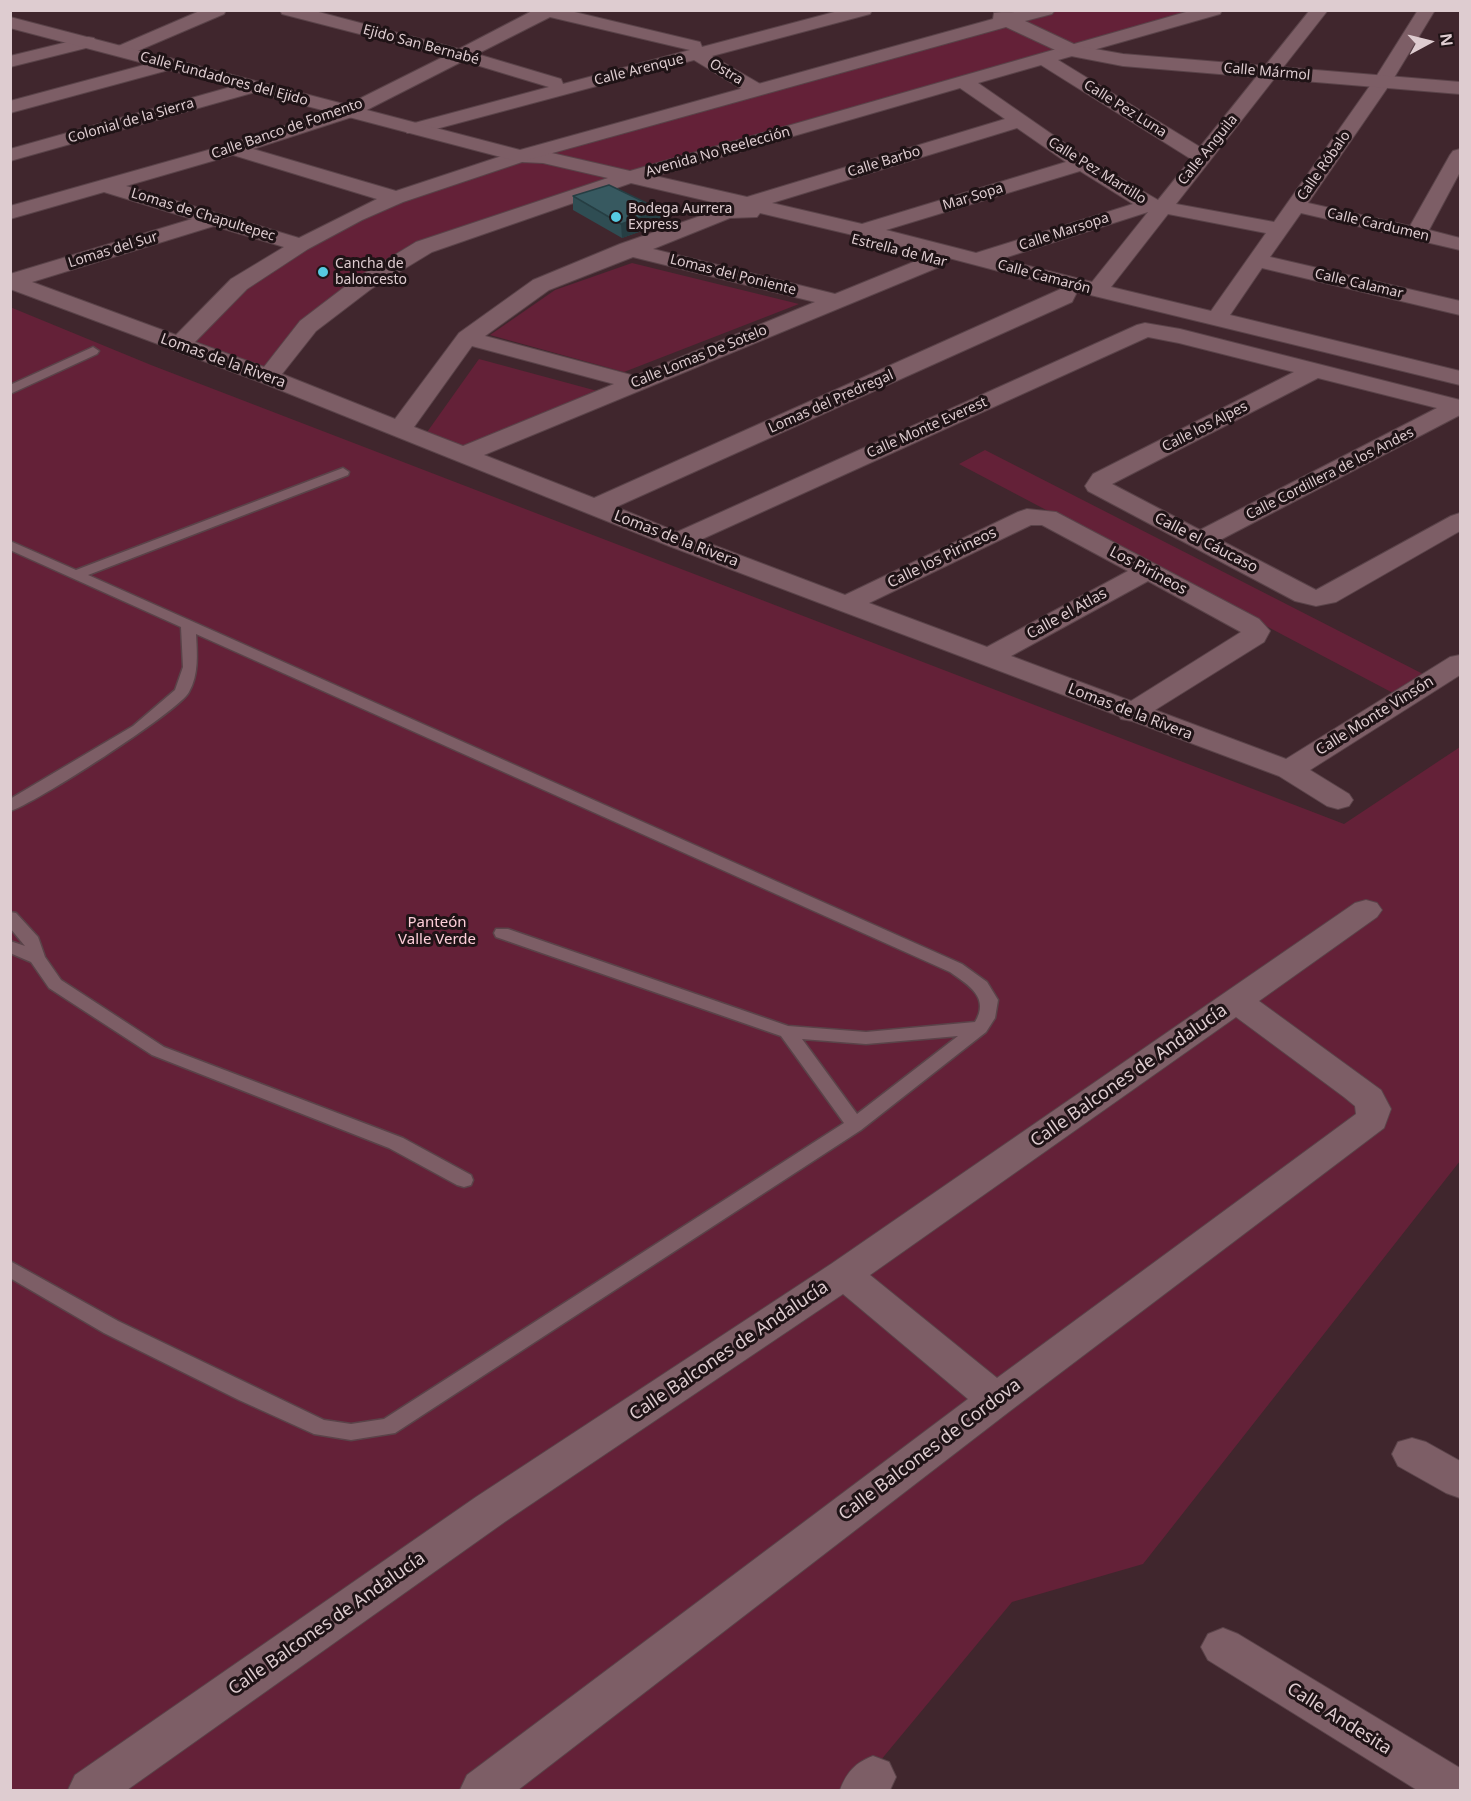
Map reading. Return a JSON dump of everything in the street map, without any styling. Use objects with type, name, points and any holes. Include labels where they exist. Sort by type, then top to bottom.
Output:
[{"type":"street","name":"Calle Fundadores del Ejido","points":[[31,10],[367,102],[417,123]]},
{"type":"street","points":[[122,51],[218,10]]},
{"type":"street","name":"Ejido San Bernabé","points":[[288,10],[462,55],[554,82]]},
{"type":"street","points":[[795,10],[822,13]]},
{"type":"street","name":"Calle Arenque","points":[[417,123],[864,10]]},
{"type":"street","name":"Calle Mármol","points":[[986,10],[1074,51],[1123,60],[1461,88]]},
{"type":"street","points":[[179,345],[239,284],[301,245],[355,216],[396,198],[755,89],[1046,10]]},
{"type":"street","name":"Avenida No Reelección","points":[[268,377],[308,326],[363,284],[424,248],[627,178],[1214,10]]},
{"type":"street","name":"Calle Anguila","points":[[1096,290],[1156,206],[1204,158],[1269,72],[1320,10]]},
{"type":"street","name":"Calle Róbalo","points":[[1217,318],[1383,81],[1427,10]]},
{"type":"street","points":[[547,11],[696,51]]},
{"type":"street","name":"Calle Banco de Fomento","points":[[13,211],[233,149],[348,112],[547,11]]},
{"type":"street","name":"Calle Arenque","points":[[417,123],[554,82],[696,51],[822,13]]},
{"type":"street","name":"Calle Fundadores del Ejido","points":[[10,22],[348,112],[417,123],[627,178]]},
{"type":"street","points":[[10,63],[88,42]]},
{"type":"street","name":"Ostra","points":[[696,51],[755,89]]},
{"type":"street","name":"Calle Pez Luna","points":[[1045,60],[1204,158]]},
{"type":"street","points":[[10,107],[170,64]]},
{"type":"street","name":"Calle Pez Martillo","points":[[965,83],[1082,164],[1156,206],[1280,229]]},
{"type":"street","name":"Colonial de la Sierra","points":[[10,155],[252,87]]},
{"type":"street","name":"Calle Barbo","points":[[400,430],[467,338],[541,285],[628,249],[741,207],[1019,121]]},
{"type":"street","points":[[233,149],[396,198]]},
{"type":"street","points":[[1416,234],[1461,155]]},
{"type":"street","name":"Mar Sopa","points":[[863,230],[1082,164]]},
{"type":"street","name":"Calle Camarón","points":[[627,178],[741,207],[863,230],[1096,290],[1461,378]]},
{"type":"street","name":"Lomas de Chapultepec","points":[[104,186],[301,245]]},
{"type":"street","name":"Calle Marsopa","points":[[978,259],[1156,206]]},
{"type":"street","name":"Calle Cardumen","points":[[1296,206],[1461,244]]},
{"type":"street","name":"Estrella de Mar","points":[[741,207],[1065,294]]},
{"type":"street","name":"Lomas del Sur","points":[[11,281],[214,219]]},
{"type":"street","name":"Lomas del Poniente","points":[[628,249],[838,301]]},
{"type":"street","name":"Calle Lomas De Sotelo","points":[[463,455],[936,260]]},
{"type":"street","name":"Calle Calamar","points":[[1258,261],[1461,308]]},
{"type":"street","name":"Lomas de la Rivera","points":[[11,281],[268,377],[705,552],[1131,713],[1289,770],[1338,800]]},
{"type":"street","name":"Lomas del Predregal","points":[[595,507],[1064,297],[1065,294]]},
{"type":"street","name":"Calle Monte Everest","points":[[678,541],[1138,332],[1153,330],[1180,336],[1459,407]]},
{"type":"street","name":"Calle Monte Everest","points":[[705,552],[1180,336]]},
{"type":"street","points":[[467,338],[634,383]]},
{"type":"street","name":"Calle los Alpes","points":[[1097,486],[1102,480],[1314,371]]},
{"type":"street","name":"Calle Cordillera de los Andes","points":[[1201,540],[1459,407]]},
{"type":"street","name":"Calle el Cáucaso","points":[[1097,486],[1304,595],[1316,598],[1327,596],[1461,521]]},
{"type":"street","name":"Los Pirineos","points":[[1037,516],[1047,518],[1250,625],[1256,631],[1254,636],[1131,713]]},
{"type":"street","name":"Calle los Pirineos","points":[[847,604],[1027,517],[1037,516]]},
{"type":"street","name":"Calle el Atlas","points":[[988,658],[1147,571]]},
{"type":"street","name":"Calle Monte Vinsón","points":[[1289,770],[1461,663]]},
{"type":"street","name":"Calle Balcones de Andalucía","points":[[91,1791],[490,1509],[844,1274],[1366,910]]},
{"type":"street","name":"Calle Balcones de Cordova","points":[[483,1791],[996,1400],[1372,1119],[1374,1109],[1369,1099],[1236,1001]]},
{"type":"street","points":[[844,1274],[996,1400]]},
{"type":"street","points":[[1412,1454],[1461,1481]]},
{"type":"street","name":"Calle Andesita","points":[[1223,1647],[1456,1791]]},
{"type":"lane","points":[[10,390],[93,351]]},
{"type":"lane","points":[[75,575],[343,472]]},
{"type":"lane","points":[[10,545],[956,968],[975,980],[986,994],[990,1005],[990,1014],[980,1028],[855,1125],[388,1427],[372,1431],[351,1432],[321,1428],[310,1424],[111,1328],[10,1268]]},
{"type":"lane","points":[[10,561],[29,554]]},
{"type":"lane","points":[[10,806],[138,729],[182,692],[190,667],[188,625]]},
{"type":"lane","points":[[10,917],[32,941],[37,958],[55,984],[158,1051],[396,1143],[464,1180]]},
{"type":"lane","points":[[502,933],[787,1032],[866,1038],[980,1028]]},
{"type":"lane","points":[[10,946],[37,958]]},
{"type":"lane","points":[[787,1032],[855,1125]]},
{"type":"green space","points":[[1046,11],[1214,11],[487,224],[363,284],[268,377],[179,345],[239,284],[396,198],[540,150]]},
{"type":"green space","points":[[632,263],[799,304],[624,372],[490,335],[555,290]]},
{"type":"green space","name":"Panteón Valle Verde","points":[[10,307],[151,365],[1344,824],[1460,747],[1460,1161],[1143,1564],[1012,1602],[856,1790],[11,1790]]},
{"type":"green space","points":[[479,359],[601,392],[468,449],[425,435]]},
{"type":"green space","points":[[985,450],[1423,674],[1393,693],[959,464]]},
{"type":"building","points":[[609,185],[661,210],[621,224],[573,196]]},
{"type":"place","name":"Bodega Aurrera Express","points":[[616,217]]},
{"type":"place","name":"Cancha de baloncesto","points":[[323,272]]}]
